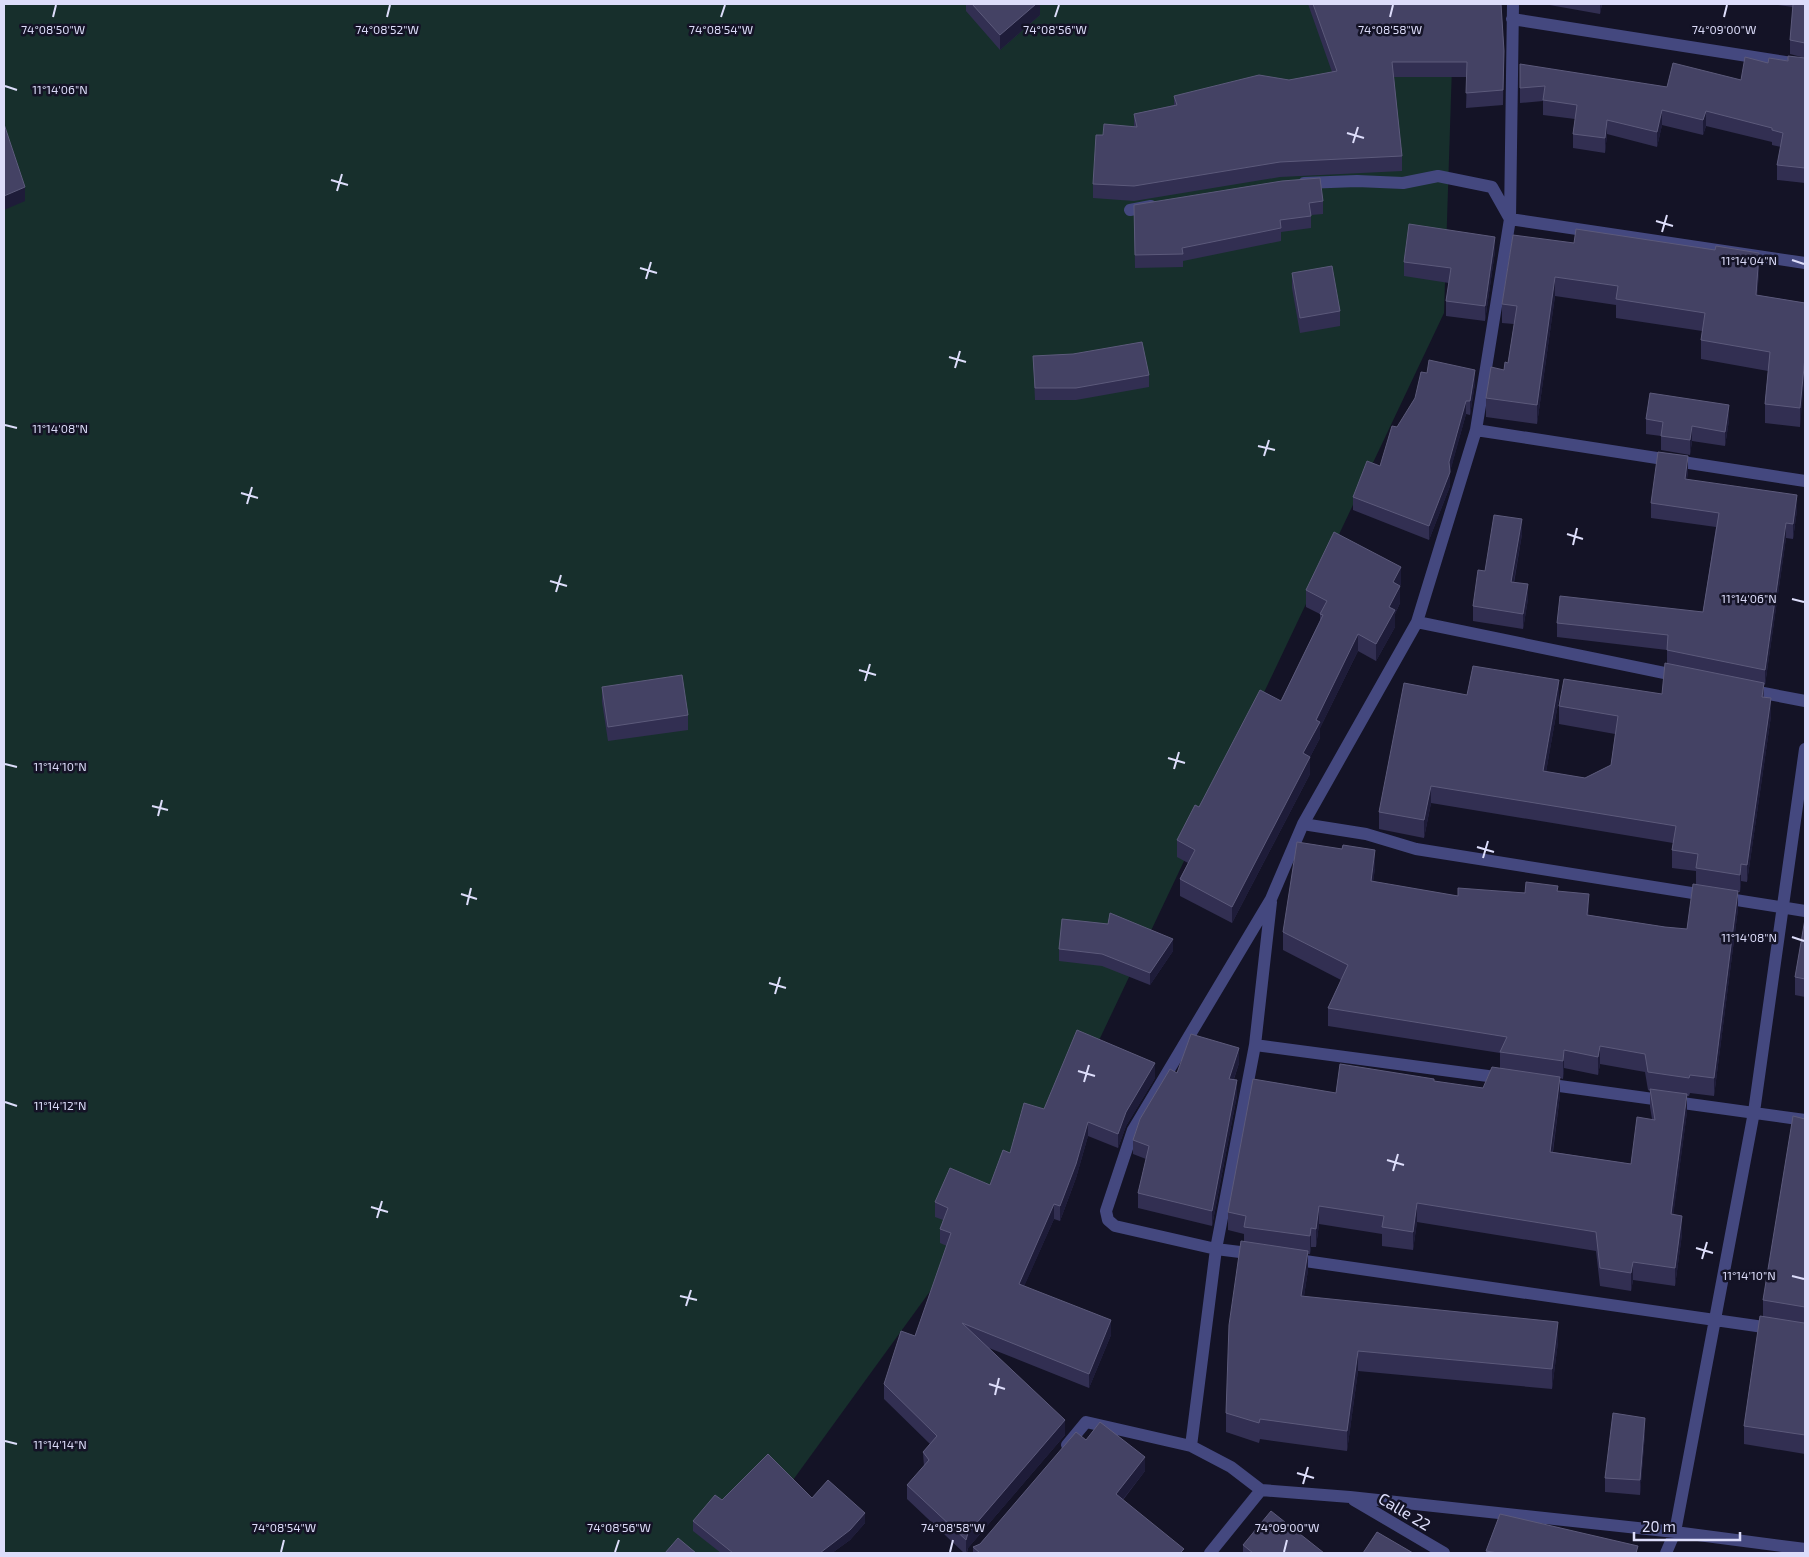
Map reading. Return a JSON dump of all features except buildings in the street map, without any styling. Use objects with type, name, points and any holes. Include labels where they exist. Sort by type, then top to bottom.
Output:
[{"type":"street","points":[[1513,4],[1510,219],[1476,430],[1417,622],[1303,824],[1271,899],[1133,1130],[1106,1211],[1108,1220],[1115,1226],[1216,1249],[1805,1333]]},
{"type":"street","points":[[1512,19],[1805,65]]},
{"type":"street","points":[[1291,184],[1357,181],[1403,183],[1438,176],[1455,178],[1492,187],[1510,219]]},
{"type":"street","points":[[1130,210],[1166,204]]},
{"type":"street","points":[[1510,219],[1805,263]]},
{"type":"street","points":[[1476,430],[1805,481]]},
{"type":"street","points":[[1417,622],[1689,678]]},
{"type":"street","points":[[1737,687],[1805,701]]},
{"type":"street","points":[[1666,1553],[1675,1532],[1754,1112],[1805,749]]},
{"type":"street","points":[[1303,824],[1366,834],[1416,849],[1805,911]]},
{"type":"street","points":[[1191,1446],[1216,1249],[1255,1045],[1271,899]]},
{"type":"street","points":[[1255,1045],[1805,1120]]},
{"type":"street","points":[[1062,1451],[1086,1422],[1191,1446],[1231,1467],[1261,1490],[1350,1497],[1805,1548]]},
{"type":"street","points":[[1210,1553],[1261,1490]]},
{"type":"street","name":"Calle 22","points":[[1350,1497],[1438,1552]]},
{"type":"green space","points":[[4,4],[1454,4],[1444,313],[1074,1093],[740,1553],[4,1553]]}]
